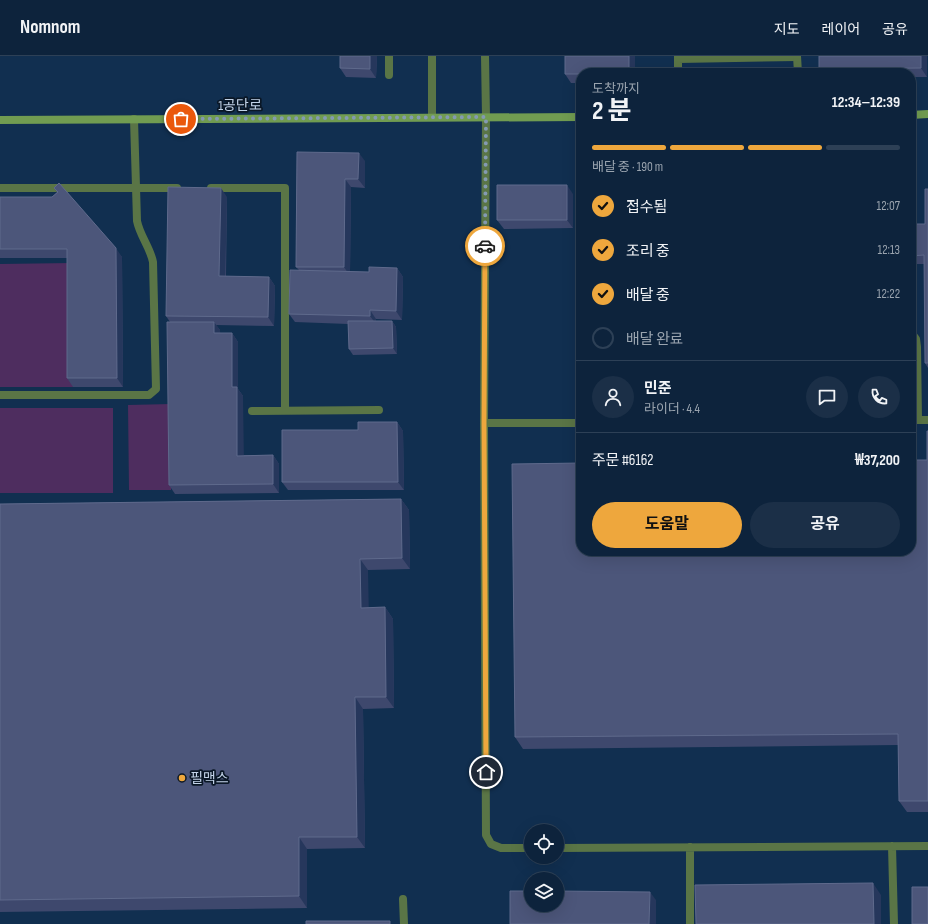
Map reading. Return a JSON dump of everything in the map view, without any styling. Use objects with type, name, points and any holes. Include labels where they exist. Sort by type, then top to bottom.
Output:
[{"type":"street","points":[[389,56],[389,75]]},
{"type":"street","points":[[432,56],[432,117]]},
{"type":"street","points":[[485,56],[484,423],[486,835],[491,844],[501,848],[524,848]]},
{"type":"street","points":[[678,68],[678,57],[797,57],[798,68]]},
{"type":"street","points":[[916,115],[928,114]]},
{"type":"street","name":"1공단로","points":[[0,120],[576,116]]},
{"type":"street","points":[[0,395],[149,395],[156,389],[154,262],[152,253],[138,229],[134,119]]},
{"type":"street","points":[[0,188],[183,188]]},
{"type":"street","points":[[206,188],[285,188],[285,410]]},
{"type":"street","points":[[916,339],[916,384]]},
{"type":"street","points":[[252,411],[379,410]]},
{"type":"street","points":[[916,420],[928,420]]},
{"type":"street","points":[[484,423],[576,423]]},
{"type":"street","points":[[892,846],[894,924]]},
{"type":"street","points":[[564,848],[928,846]]},
{"type":"street","points":[[690,847],[690,924]]},
{"type":"street","points":[[403,899],[404,924]]},
{"type":"shaded area","points":[[72,263],[73,387],[0,387],[0,264]]},
{"type":"shaded area","points":[[171,404],[171,490],[129,490],[128,405]]},
{"type":"shaded area","points":[[0,408],[113,408],[113,493],[0,493]]},
{"type":"building","points":[[340,56],[370,56],[370,69],[340,68]]},
{"type":"building","points":[[565,56],[629,56],[629,68],[576,68],[576,74],[565,74]]},
{"type":"building","points":[[819,56],[921,56],[921,68],[819,68]]},
{"type":"building","points":[[297,152],[359,153],[358,179],[345,179],[344,267],[296,267]]},
{"type":"building","points":[[59,183],[116,248],[117,378],[67,378],[67,249],[0,249],[0,197],[52,197],[58,192],[54,188]]},
{"type":"building","points":[[497,185],[567,185],[567,220],[497,220]]},
{"type":"building","points":[[168,187],[221,188],[219,276],[269,277],[268,317],[166,316]]},
{"type":"building","points":[[925,189],[928,189],[928,363],[925,363],[924,255],[916,256],[916,224],[925,224]]},
{"type":"building","points":[[369,267],[397,268],[396,311],[370,310],[370,316],[289,314],[290,270],[369,272]]},
{"type":"building","points":[[348,321],[392,321],[393,348],[349,349]]},
{"type":"building","points":[[167,322],[214,322],[214,333],[232,333],[232,387],[237,387],[237,456],[273,455],[273,484],[169,485]]},
{"type":"building","points":[[358,422],[397,422],[398,482],[282,482],[282,430],[358,430]]},
{"type":"building","points":[[928,431],[928,801],[899,801],[898,734],[515,737],[512,464],[576,463],[576,556],[916,556],[916,460],[927,460]]},
{"type":"building","name":"필맥스","points":[[401,499],[402,558],[360,559],[361,608],[385,607],[386,697],[355,697],[357,837],[299,837],[299,896],[0,900],[0,504]]},
{"type":"building","points":[[873,883],[874,924],[696,924],[695,885]]},
{"type":"building","points":[[912,887],[928,887],[928,924],[912,924]]},
{"type":"building","points":[[510,891],[524,891],[524,912],[564,912],[564,891],[650,892],[649,924],[510,924]]},
{"type":"building","points":[[306,921],[390,921],[390,924],[306,924]]},
{"type":"way so far","points":[[181,119],[486,117],[485,246]]},
{"type":"place","name":"필맥스","points":[[182,778]]},
{"type":"route","points":[[485,246],[484,423],[486,772]]}]
